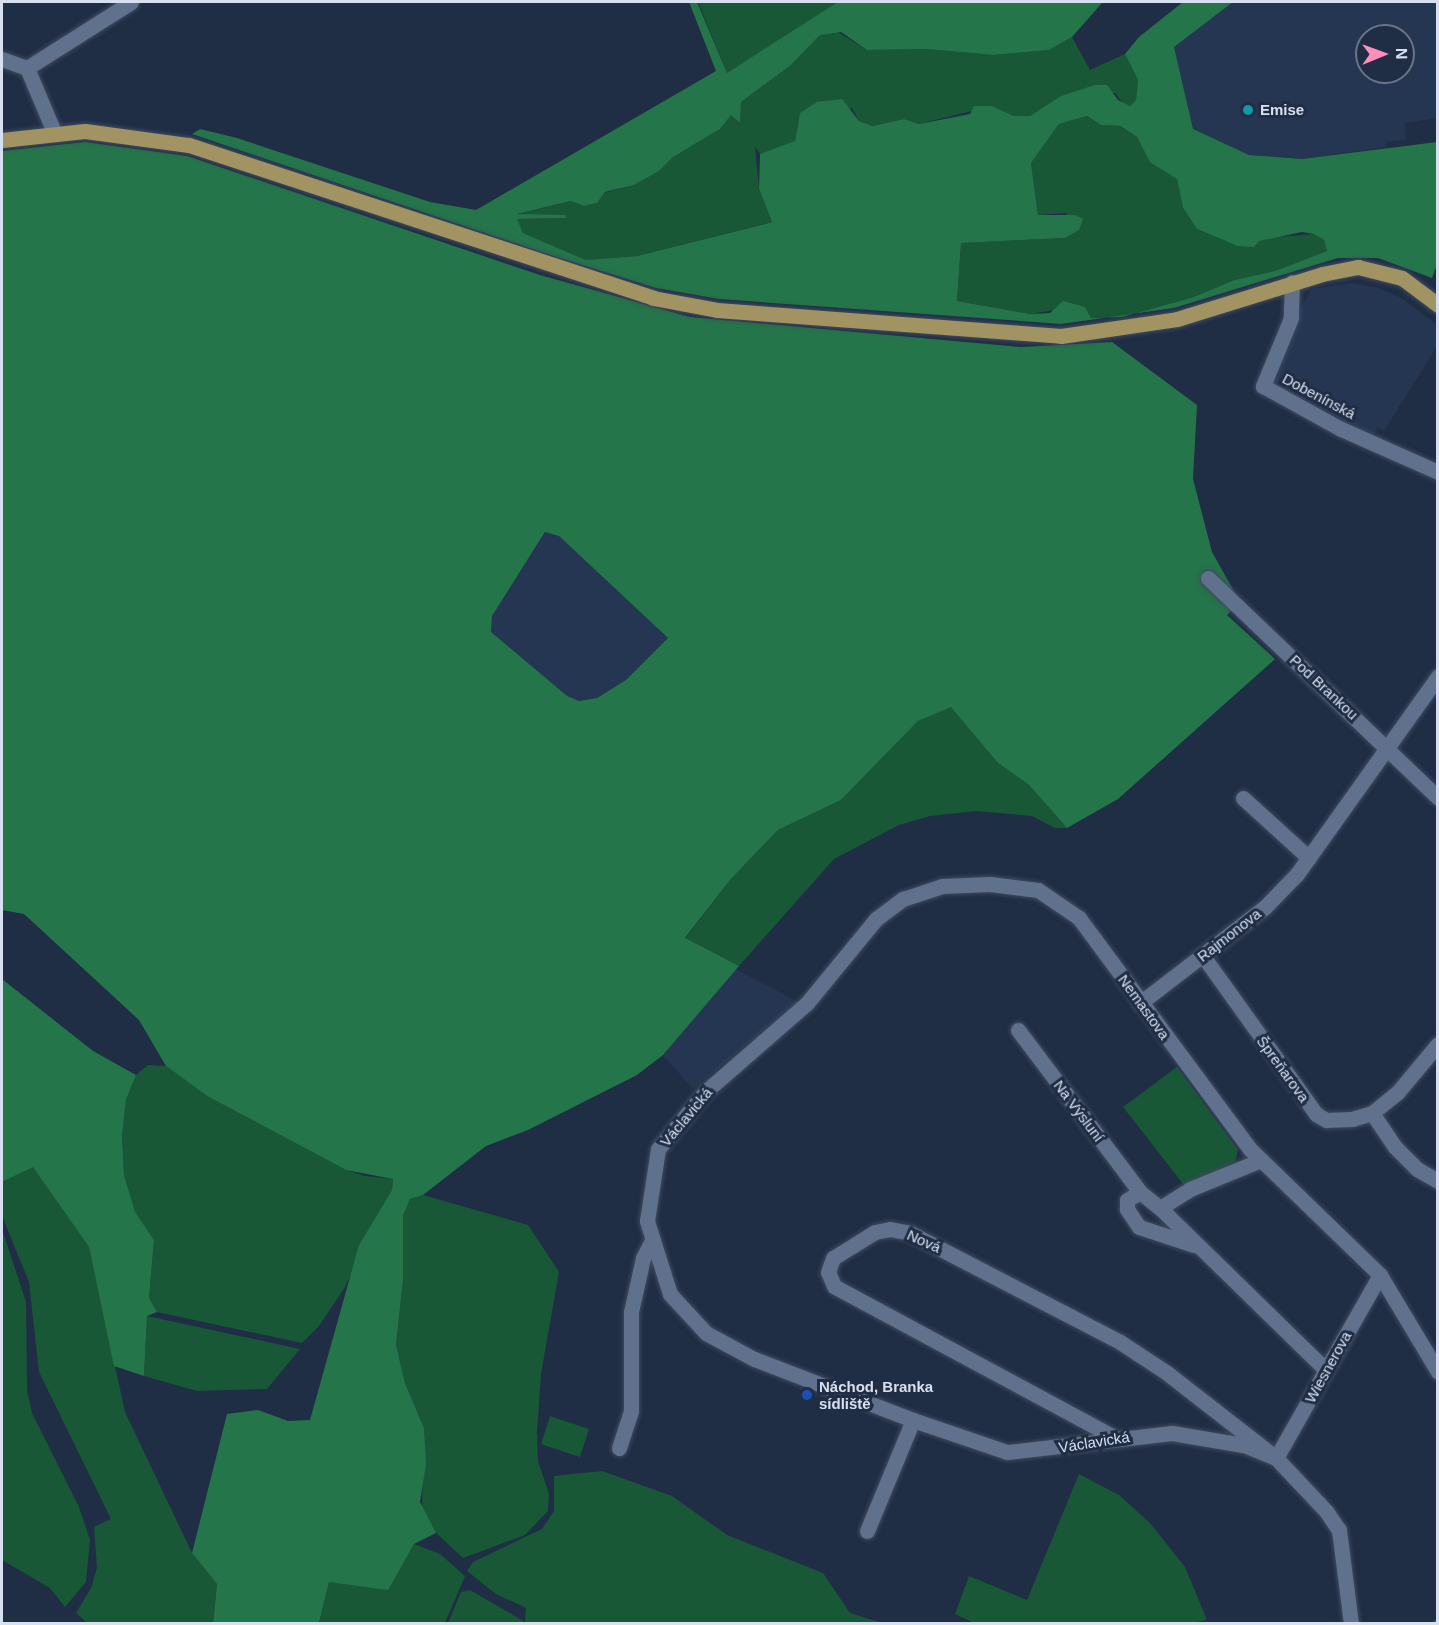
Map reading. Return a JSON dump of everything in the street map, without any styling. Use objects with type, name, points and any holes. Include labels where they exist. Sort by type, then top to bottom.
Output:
[{"type":"main road","points":[[2,140],[54,132],[114,132],[189,145],[653,298],[717,310],[1061,336],[1177,319],[1339,269],[1377,269],[1402,278],[1437,304]]},
{"type":"street","points":[[27,68],[131,2]]},
{"type":"street","points":[[2,59],[27,68],[54,132]]},
{"type":"street","name":"Dobenínská","points":[[1292,282],[1291,318],[1263,386],[1341,429],[1437,472]]},
{"type":"street","name":"Pod Brankou","points":[[1209,578],[1388,748],[1437,798]]},
{"type":"street","name":"Rajmonova","points":[[1140,1003],[1265,907],[1309,858],[1437,676]]},
{"type":"street","points":[[1243,798],[1309,858]]},
{"type":"street","name":"Nemastova","points":[[784,1024],[807,1003],[876,920],[903,899],[942,886],[990,884],[1038,890],[1061,903],[1079,918],[1140,1003],[1261,1160],[1288,1182],[1380,1275],[1437,1372]]},
{"type":"street","name":"Špreňarova","points":[[1203,956],[1316,1114],[1338,1121],[1372,1113],[1397,1093],[1437,1044]]},
{"type":"street","name":"Václavická","points":[[784,1024],[705,1092],[658,1149],[647,1221],[670,1294],[706,1333],[754,1359],[913,1420],[1007,1452],[1032,1452],[1116,1438],[1172,1433],[1243,1445],[1276,1458]]},
{"type":"street","name":"Na Výsluní","points":[[1018,1030],[1140,1192],[1160,1208],[1194,1245],[1326,1370]]},
{"type":"street","points":[[1372,1113],[1395,1147],[1435,1176]]},
{"type":"street","points":[[1160,1208],[1190,1189],[1261,1160]]},
{"type":"street","name":"Na Výsluní","points":[[1140,1192],[1127,1200],[1127,1209],[1139,1227],[1194,1245]]},
{"type":"street","name":"Nová","points":[[1116,1438],[834,1286],[828,1272],[833,1258],[875,1232],[890,1229],[910,1233],[1120,1342],[1167,1373],[1276,1458],[1319,1503],[1339,1530],[1351,1623]]},
{"type":"street","name":"Václavická","points":[[619,1448],[631,1411],[631,1312],[643,1258],[652,1240]]},
{"type":"street","name":"Wiesnerova","points":[[1276,1458],[1380,1275]]},
{"type":"street","points":[[867,1531],[913,1420]]},
{"type":"shaded area","points":[[1233,2],[1437,2],[1437,118],[1405,123],[1406,140],[1386,142],[1387,147],[1302,159],[1249,155],[1193,129],[1174,47]]},
{"type":"shaded area","points":[[1351,283],[1379,288],[1403,299],[1437,325],[1437,346],[1384,431],[1378,427],[1372,440],[1268,385],[1298,312],[1312,289]]},
{"type":"shaded area","points":[[546,532],[559,536],[668,638],[626,680],[597,698],[579,701],[567,697],[491,632],[492,616]]},
{"type":"shaded area","points":[[736,969],[798,1002],[693,1089],[663,1055]]},
{"type":"green space","points":[[689,2],[697,2],[727,73],[838,2],[1103,2],[1072,37],[1049,50],[993,55],[926,49],[867,50],[841,32],[820,35],[791,65],[741,102],[740,123],[731,115],[720,129],[673,157],[659,171],[634,185],[605,192],[597,203],[584,206],[571,201],[517,214],[565,215],[566,218],[517,219],[523,233],[586,260],[637,256],[772,222],[759,189],[760,154],[795,141],[800,113],[817,102],[842,99],[859,121],[872,126],[904,119],[919,124],[970,114],[974,106],[992,106],[1014,116],[1030,116],[1061,96],[1095,85],[1107,85],[1118,100],[1130,106],[1136,100],[1138,80],[1125,54],[1139,37],[1183,2],[1233,2],[1174,47],[1193,129],[1249,155],[1302,159],[1437,142],[1437,264],[1432,278],[1378,258],[1338,258],[1174,308],[1134,314],[1194,297],[1234,280],[1275,271],[1327,251],[1324,240],[1314,234],[1302,232],[1259,241],[1254,247],[1238,246],[1197,229],[1183,208],[1177,179],[1150,162],[1137,137],[1120,126],[1101,125],[1087,116],[1059,124],[1031,163],[1038,215],[1075,215],[1083,219],[1079,230],[1065,238],[961,243],[957,301],[1030,314],[1050,313],[1063,301],[1085,307],[1091,318],[1107,317],[1061,324],[719,299],[656,288],[547,254],[192,134],[200,129],[237,138],[430,202],[476,210],[716,71]]},
{"type":"green space","points":[[698,2],[838,2],[839,3],[727,73]]},
{"type":"green space","points":[[836,31],[867,50],[926,49],[993,55],[1049,50],[1072,37],[1090,70],[1125,54],[1138,80],[1136,100],[1130,106],[1123,103],[1115,93],[1051,103],[1030,116],[1014,116],[992,106],[919,124],[904,119],[871,126],[859,121],[852,108],[798,123],[795,141],[780,150],[760,154],[755,147],[759,189],[772,222],[637,256],[586,260],[523,233],[516,219],[565,218],[514,215],[572,201],[584,206],[597,203],[604,193],[634,185],[659,171],[673,157],[720,129],[731,114],[739,123],[741,102],[791,65],[820,35]]},
{"type":"green space","points":[[1087,116],[1101,125],[1119,126],[1137,137],[1147,155],[1177,179],[1183,208],[1197,229],[1226,241],[1314,234],[1324,240],[1327,251],[1275,271],[1234,280],[1194,297],[1122,317],[1091,318],[1085,307],[1079,306],[1030,314],[957,301],[961,243],[1065,238],[1067,213],[1038,215],[1031,163],[1059,124]]},
{"type":"green space","points":[[85,142],[187,156],[540,275],[690,317],[1021,347],[1112,342],[1197,405],[1193,479],[1212,552],[1240,602],[1227,615],[1275,659],[1118,799],[1067,828],[1029,785],[998,763],[951,707],[918,721],[841,800],[778,830],[730,880],[685,938],[739,966],[663,1055],[637,1075],[528,1130],[486,1146],[423,1195],[410,1199],[403,1216],[403,1280],[396,1345],[405,1383],[424,1428],[426,1464],[420,1502],[436,1533],[414,1544],[388,1590],[329,1582],[319,1623],[213,1623],[217,1584],[192,1553],[227,1414],[258,1410],[288,1421],[310,1420],[359,1245],[392,1190],[393,1179],[346,1170],[207,1096],[166,1066],[139,1020],[24,914],[2,910],[2,151]],"holes":[[[545,532],[559,536],[668,638],[626,680],[597,698],[579,701],[567,696],[491,632],[492,616]]]},
{"type":"green space","points":[[951,706],[998,763],[1029,785],[1067,828],[1055,828],[1032,816],[977,811],[930,816],[899,825],[834,859],[739,966],[685,939],[730,880],[778,830],[841,800],[918,721]]},
{"type":"green space","points":[[2,979],[93,1051],[136,1075],[126,1100],[122,1136],[124,1175],[135,1212],[154,1240],[149,1298],[157,1312],[147,1316],[144,1376],[114,1366],[89,1247],[33,1167],[2,1182]]},
{"type":"green space","points":[[148,1065],[166,1066],[207,1096],[346,1170],[365,1176],[393,1179],[392,1190],[359,1245],[358,1260],[345,1287],[319,1326],[302,1343],[157,1312],[149,1298],[154,1240],[135,1213],[124,1175],[122,1136],[126,1100],[136,1075]]},
{"type":"green space","points":[[1177,1067],[1238,1150],[1235,1162],[1184,1185],[1123,1107]]},
{"type":"green space","points":[[33,1166],[89,1247],[125,1412],[192,1553],[217,1584],[213,1623],[87,1623],[76,1613],[91,1588],[97,1568],[94,1527],[111,1519],[39,1372],[29,1282],[2,1216],[2,1182]]},
{"type":"green space","points":[[423,1195],[528,1225],[559,1272],[541,1374],[537,1432],[538,1461],[549,1494],[548,1511],[525,1535],[463,1558],[436,1533],[422,1509],[424,1428],[405,1383],[396,1345],[403,1280],[403,1216],[410,1199]]},
{"type":"green space","points":[[2,1229],[26,1302],[27,1390],[32,1413],[79,1507],[90,1540],[86,1582],[65,1607],[50,1588],[2,1560]]},
{"type":"green space","points":[[147,1316],[300,1349],[267,1389],[197,1391],[144,1376]]},
{"type":"green space","points":[[550,1416],[589,1429],[580,1457],[541,1444]]},
{"type":"green space","points":[[602,1471],[672,1496],[727,1535],[823,1573],[850,1613],[882,1623],[448,1623],[461,1592],[470,1590],[525,1622],[526,1608],[496,1594],[467,1571],[473,1562],[542,1529],[554,1511],[554,1476]]},
{"type":"green space","points":[[1079,1474],[1119,1495],[1150,1523],[1185,1567],[1207,1620],[1185,1624],[976,1624],[955,1614],[969,1576],[1027,1600]]},
{"type":"green space","points":[[414,1544],[440,1554],[465,1576],[445,1623],[319,1624],[329,1582]]},
{"type":"waterway","points":[[1433,1624],[1438,1620]]},
{"type":"place","name":"Emise","points":[[1248,110]]},
{"type":"place","name":"Náchod, Branka sídliště","points":[[807,1395]]}]
